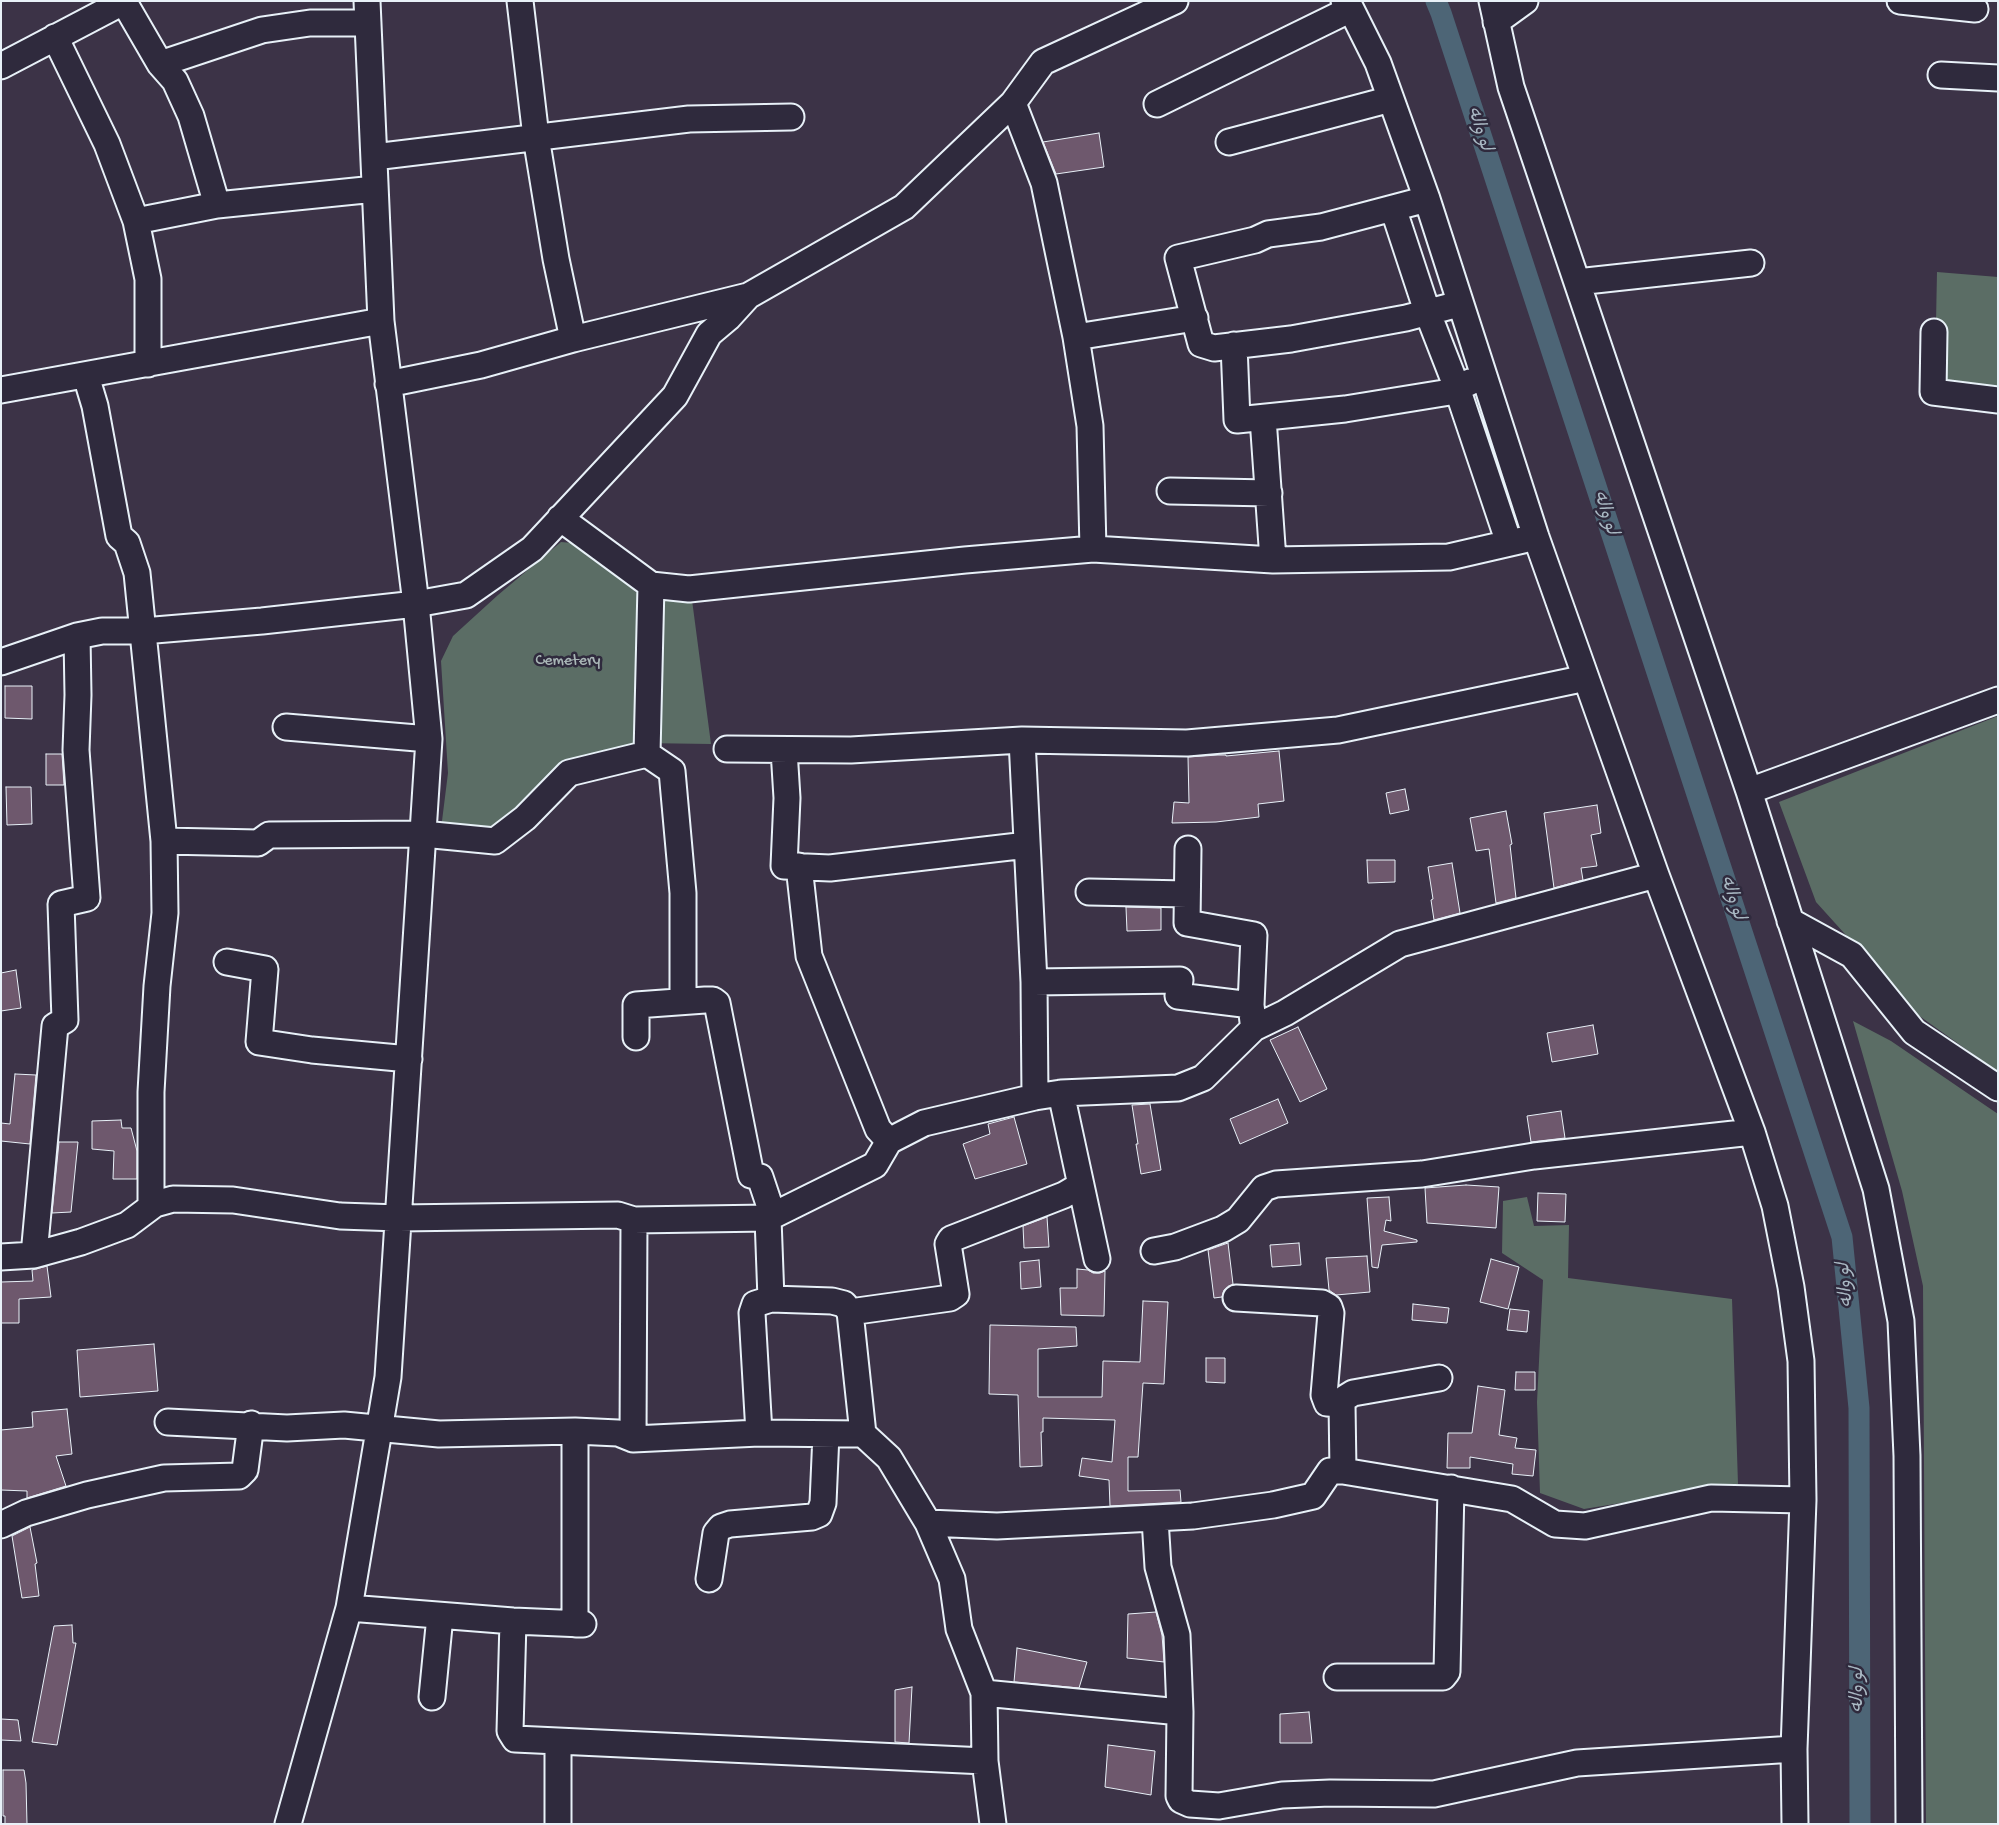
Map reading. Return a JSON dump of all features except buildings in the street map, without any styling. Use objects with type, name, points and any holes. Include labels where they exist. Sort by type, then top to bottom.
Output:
[{"type":"street","points":[[1,66],[125,1],[160,64],[175,81],[192,116],[216,205]]},
{"type":"street","points":[[520,1],[536,137],[556,259],[573,339]]},
{"type":"street","points":[[388,384],[481,365],[573,339],[748,296],[904,207],[1013,103],[1043,62],[1175,1]]},
{"type":"street","points":[[1525,1],[1494,11],[1511,86],[1749,791],[1876,1190],[1901,1321],[1907,1456],[1909,1824]]},
{"type":"street","points":[[1900,1],[1975,9]]},
{"type":"street","points":[[1157,104],[1348,5],[1378,63],[1427,199],[1459,304],[1536,537],[1656,875],[1752,1132],[1776,1206],[1791,1287],[1801,1361],[1803,1500],[1794,1750],[1796,1824]]},
{"type":"street","points":[[160,64],[262,30],[368,12],[381,321],[416,604],[429,739],[388,1377],[349,1608],[288,1824]]},
{"type":"street","points":[[55,37],[107,144],[136,220],[148,279],[148,364]]},
{"type":"street","points":[[1941,75],[1998,78]]},
{"type":"street","points":[[1230,142],[1391,99]]},
{"type":"street","points":[[1013,103],[1044,183],[1076,337],[1090,426],[1093,550]]},
{"type":"street","points":[[374,157],[689,120],[791,117]]},
{"type":"street","points":[[136,220],[216,205],[375,189]]},
{"type":"street","points":[[1427,199],[1321,226],[1268,234],[1255,240],[1178,258],[1201,344],[1214,348],[1291,339],[1406,318],[1459,304]]},
{"type":"street","points":[[1393,208],[1427,311],[1457,388],[1509,543]]},
{"type":"street","points":[[1577,282],[1751,263]]},
{"type":"street","points":[[1,662],[76,636],[102,631],[143,631],[262,621],[416,604],[466,595],[532,549],[675,396],[709,334],[728,318],[748,296]]},
{"type":"street","points":[[1076,337],[1195,318]]},
{"type":"street","points":[[1,390],[381,321]]},
{"type":"street","points":[[1934,332],[1933,392],[1998,400]]},
{"type":"street","points":[[1234,345],[1238,420],[1345,409],[1450,392],[1484,376]]},
{"type":"street","points":[[86,376],[95,406],[119,536],[127,543],[137,574],[164,841],[165,913],[157,986],[151,1092],[151,1207]]},
{"type":"street","points":[[1263,418],[1273,560]]},
{"type":"street","points":[[1170,491],[1269,493]]},
{"type":"street","points":[[560,518],[651,585],[689,588],[965,560],[1093,550],[1273,560],[1450,557],[1536,537]]},
{"type":"street","points":[[647,754],[651,585]]},
{"type":"street","points":[[34,1255],[55,1026],[65,1020],[61,904],[87,898],[76,750],[78,695],[76,636]]},
{"type":"street","points":[[726,749],[852,750],[1022,740],[1187,743],[1338,730],[1586,678]]},
{"type":"street","points":[[1749,791],[1998,700]]},
{"type":"street","points":[[286,727],[429,739]]},
{"type":"street","points":[[1022,740],[1034,982],[1036,1097]]},
{"type":"street","points":[[784,750],[787,798],[784,866],[830,868],[1027,846]]},
{"type":"street","points":[[164,841],[258,843],[269,835],[423,834],[495,841],[525,818],[569,773],[647,754],[672,771],[683,892],[683,1001]]},
{"type":"street","points":[[1,1258],[34,1255],[81,1242],[127,1225],[156,1204],[172,1199],[233,1200],[340,1216],[399,1218],[618,1215],[634,1220],[770,1217],[875,1165],[888,1141],[924,1123],[1061,1093],[1178,1088],[1203,1078],[1253,1017],[1254,935],[1187,923],[1188,849]]},
{"type":"street","points":[[799,866],[809,956],[878,1129],[888,1141]]},
{"type":"street","points":[[1034,982],[1180,980],[1178,996],[1253,1017],[1285,1012],[1400,944],[1656,875]]},
{"type":"street","points":[[1088,892],[1187,894]]},
{"type":"street","points":[[1790,921],[1852,955],[1914,1032],[1998,1088]]},
{"type":"street","points":[[227,962],[265,969],[258,1042],[312,1050],[409,1059]]},
{"type":"street","points":[[636,1037],[636,1005],[713,1000],[717,1003],[751,1176],[760,1177],[770,1217],[771,1299]]},
{"type":"street","points":[[1061,1093],[1098,1259]]},
{"type":"street","points":[[1154,1251],[1175,1246],[1223,1229],[1238,1220],[1264,1188],[1276,1184],[1422,1174],[1534,1156],[1752,1132]]},
{"type":"street","points":[[850,1312],[950,1298],[956,1294],[948,1244],[951,1239],[1064,1195],[1081,1185]]},
{"type":"street","points":[[633,1439],[634,1220]]},
{"type":"street","points":[[1236,1298],[1322,1303],[1329,1307],[1331,1313],[1324,1395],[1326,1403],[1342,1404]]},
{"type":"street","points":[[759,1433],[752,1313],[755,1304],[771,1299],[832,1301],[844,1304],[850,1312],[862,1434]]},
{"type":"street","points":[[1343,1470],[1342,1404],[1345,1398],[1353,1393],[1439,1378]]},
{"type":"street","points":[[168,1422],[251,1424],[287,1428],[344,1425],[439,1434],[575,1431],[618,1433],[633,1439],[759,1433],[862,1434],[889,1458],[928,1523],[952,1579],[959,1629],[984,1693],[985,1761],[993,1824]]},
{"type":"street","points":[[1,1525],[26,1513],[87,1494],[164,1478],[239,1476],[245,1470],[251,1424]]},
{"type":"street","points":[[349,1608],[440,1616],[579,1624],[575,1431]]},
{"type":"street","points":[[709,1579],[716,1533],[721,1527],[730,1524],[819,1514],[823,1503],[826,1434]]},
{"type":"street","points":[[928,1523],[997,1526],[1155,1520],[1273,1505],[1313,1496],[1330,1472],[1343,1470],[1512,1499],[1555,1524],[1585,1526],[1711,1498],[1803,1500]]},
{"type":"street","points":[[1337,1677],[1443,1677],[1447,1672],[1451,1488]]},
{"type":"street","points":[[1155,1520],[1158,1567],[1177,1635],[1180,1712],[1179,1796],[1181,1800],[1190,1804],[1219,1806],[1282,1795],[1330,1793],[1434,1794],[1577,1763],[1794,1750]]},
{"type":"street","points":[[432,1697],[440,1616]]},
{"type":"street","points":[[513,1621],[510,1731],[515,1739],[985,1761]]},
{"type":"street","points":[[984,1693],[1180,1712]]},
{"type":"street","points":[[558,1741],[558,1824]]},
{"type":"green space","points":[[1937,272],[1998,277],[1998,389],[1946,382],[1945,323],[1936,322]]},
{"type":"green space","name":"Cemetery","points":[[561,542],[618,547],[635,592],[692,600],[711,744],[642,743],[563,762],[492,836],[441,829],[448,773],[441,661],[453,636]]},
{"type":"green space","points":[[1998,716],[1998,1072],[1918,1015],[1816,902],[1779,802]]},
{"type":"green space","points":[[1853,1021],[1891,1041],[1998,1114],[1998,1824],[1926,1824],[1923,1286],[1902,1191]]},
{"type":"green space","points":[[1527,1197],[1534,1226],[1569,1225],[1568,1278],[1732,1299],[1738,1484],[1584,1509],[1540,1493],[1537,1402],[1543,1280],[1502,1253],[1503,1201]]},
{"type":"waterway","name":"لو واله","points":[[1436,1],[1842,1237],[1859,1408],[1860,1824]]}]
